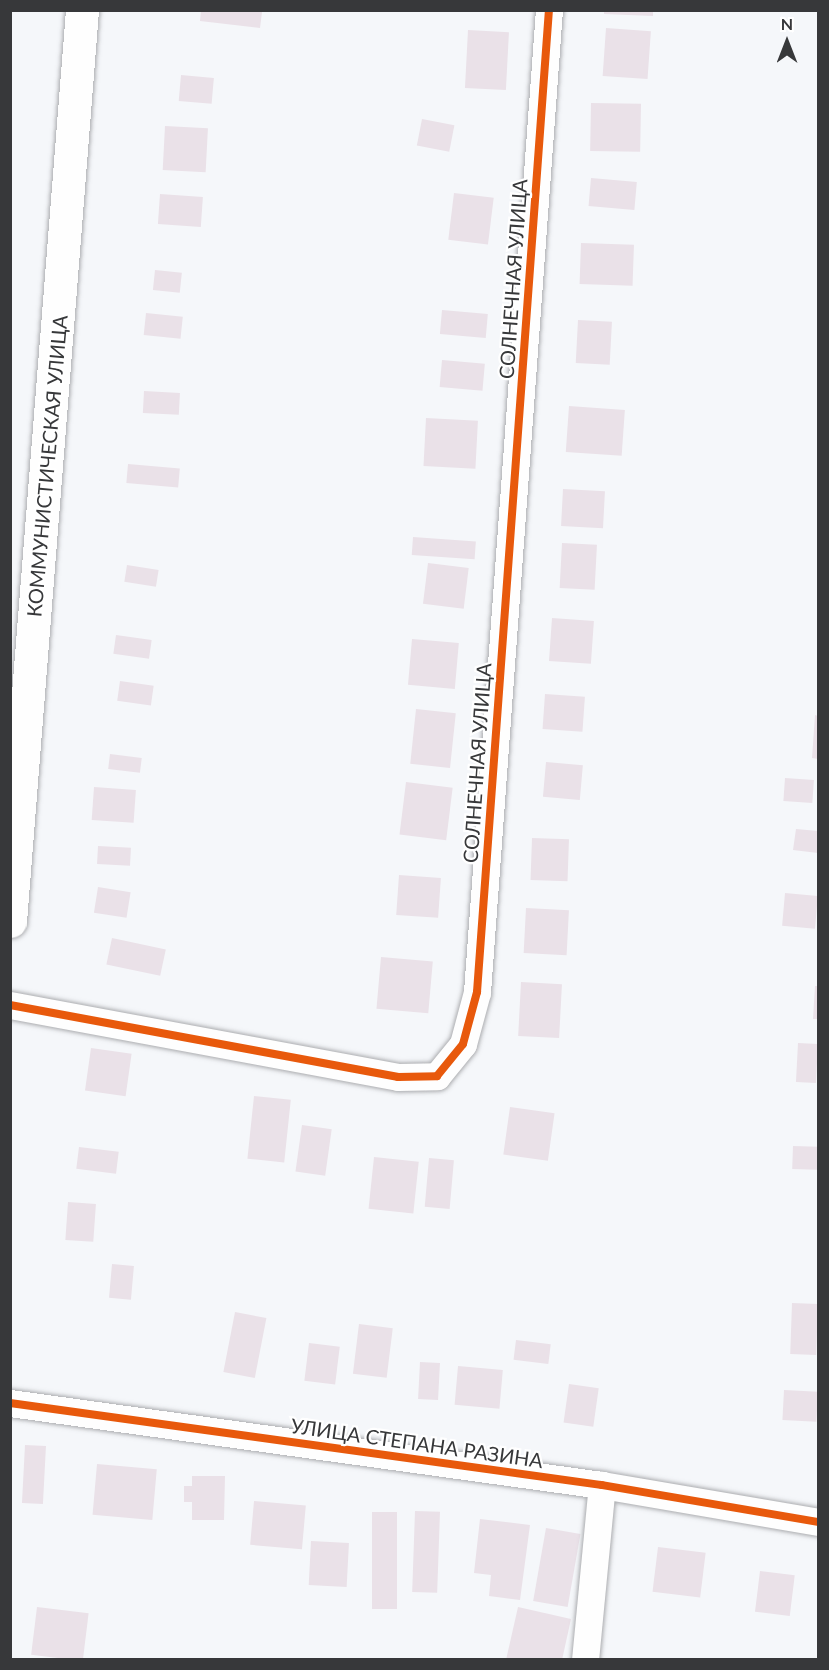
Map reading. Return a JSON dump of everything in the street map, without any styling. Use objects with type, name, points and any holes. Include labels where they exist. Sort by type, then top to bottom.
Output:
[{"type":"main road","name":"КОММУНИСТИЧЕСКАЯ УЛИЦА","points":[[10,921],[82,10]]},
{"type":"street","name":"СОЛНЕЧНАЯ УЛИЦА","points":[[10,1005],[398,1077],[437,1076],[463,1044],[477,992],[549,10]]},
{"type":"street","name":"УЛИЦА СТЕПАНА РАЗИНА","points":[[10,1403],[602,1485],[819,1522]]},
{"type":"street","points":[[585,1659],[602,1485]]},
{"type":"building","points":[[201,10],[262,12],[260,28],[200,21]]},
{"type":"building","points":[[604,10],[653,10],[653,16],[604,14]]},
{"type":"building","points":[[606,28],[651,31],[648,79],[603,76]]},
{"type":"building","points":[[468,30],[509,32],[506,90],[465,88]]},
{"type":"building","points":[[181,75],[214,78],[212,104],[179,101]]},
{"type":"building","points":[[591,103],[641,104],[640,152],[590,151]]},
{"type":"building","points":[[422,119],[454,125],[449,152],[417,146]]},
{"type":"building","points":[[165,126],[208,128],[206,172],[163,170]]},
{"type":"building","points":[[591,178],[637,182],[634,210],[589,206]]},
{"type":"building","points":[[454,193],[494,198],[488,245],[448,240]]},
{"type":"building","points":[[160,194],[203,197],[201,227],[158,224]]},
{"type":"building","points":[[581,243],[634,245],[633,286],[580,284]]},
{"type":"building","points":[[155,270],[182,273],[180,293],[153,290]]},
{"type":"building","points":[[442,310],[488,314],[486,338],[440,334]]},
{"type":"building","points":[[146,313],[183,317],[180,339],[144,335]]},
{"type":"building","points":[[578,320],[612,322],[610,365],[576,363]]},
{"type":"building","points":[[442,360],[485,364],[482,391],[440,387]]},
{"type":"building","points":[[144,391],[180,393],[179,415],[143,413]]},
{"type":"building","points":[[569,406],[625,410],[622,456],[566,452]]},
{"type":"building","points":[[426,418],[478,421],[475,469],[423,466]]},
{"type":"building","points":[[128,464],[180,469],[178,487],[126,483]]},
{"type":"building","points":[[563,489],[605,491],[603,528],[561,526]]},
{"type":"building","points":[[413,537],[476,541],[475,559],[412,555]]},
{"type":"building","points":[[562,543],[597,545],[595,590],[560,588]]},
{"type":"building","points":[[428,563],[469,568],[464,609],[423,604]]},
{"type":"building","points":[[127,565],[159,570],[156,587],[124,582]]},
{"type":"building","points":[[552,618],[594,621],[591,664],[549,661]]},
{"type":"building","points":[[116,635],[152,640],[149,659],[113,654]]},
{"type":"building","points":[[412,639],[459,643],[455,689],[408,685]]},
{"type":"building","points":[[120,681],[154,686],[151,706],[117,701]]},
{"type":"building","points":[[545,694],[585,697],[582,732],[543,729]]},
{"type":"building","points":[[416,709],[456,713],[450,768],[410,764]]},
{"type":"building","points":[[815,715],[818,716],[818,759],[812,758]]},
{"type":"building","points":[[110,754],[142,758],[140,773],[108,769]]},
{"type":"building","points":[[546,762],[583,765],[580,800],[543,797]]},
{"type":"building","points":[[785,778],[814,780],[812,803],[783,801]]},
{"type":"building","points":[[406,782],[453,788],[446,840],[400,835]]},
{"type":"building","points":[[94,787],[136,790],[134,823],[92,820]]},
{"type":"building","points":[[796,829],[818,831],[818,853],[793,850]]},
{"type":"building","points":[[532,838],[569,839],[568,881],[531,880]]},
{"type":"building","points":[[98,846],[131,848],[130,866],[97,864]]},
{"type":"building","points":[[399,875],[441,878],[438,918],[396,915]]},
{"type":"building","points":[[98,887],[131,892],[127,918],[94,913]]},
{"type":"building","points":[[785,893],[818,896],[815,929],[782,926]]},
{"type":"building","points":[[526,908],[569,910],[567,955],[524,953]]},
{"type":"building","points":[[112,938],[166,949],[160,976],[106,964]]},
{"type":"building","points":[[381,957],[433,962],[428,1013],[376,1009]]},
{"type":"building","points":[[521,982],[562,984],[559,1038],[518,1036]]},
{"type":"building","points":[[815,986],[818,986],[818,1019],[813,1019]]},
{"type":"building","points":[[798,1043],[818,1044],[816,1083],[796,1082]]},
{"type":"building","points":[[91,1048],[132,1054],[126,1096],[85,1091]]},
{"type":"building","points":[[254,1096],[291,1100],[284,1163],[247,1159]]},
{"type":"building","points":[[510,1107],[555,1113],[548,1161],[503,1155]]},
{"type":"building","points":[[302,1125],[332,1129],[325,1176],[295,1172]]},
{"type":"building","points":[[793,1146],[818,1147],[817,1170],[792,1169]]},
{"type":"building","points":[[79,1147],[119,1152],[116,1174],[76,1169]]},
{"type":"building","points":[[374,1157],[419,1162],[413,1213],[369,1209]]},
{"type":"building","points":[[429,1158],[454,1160],[450,1209],[425,1207]]},
{"type":"building","points":[[68,1202],[96,1204],[93,1242],[65,1240]]},
{"type":"building","points":[[112,1264],[134,1266],[131,1300],[109,1298]]},
{"type":"building","points":[[792,1303],[818,1304],[816,1355],[790,1354]]},
{"type":"building","points":[[235,1312],[266,1318],[255,1378],[223,1372]]},
{"type":"building","points":[[359,1324],[393,1328],[387,1378],[353,1374]]},
{"type":"building","points":[[516,1340],[551,1344],[548,1364],[514,1360]]},
{"type":"building","points":[[309,1343],[340,1347],[335,1384],[304,1381]]},
{"type":"building","points":[[420,1362],[440,1363],[438,1400],[418,1399]]},
{"type":"building","points":[[458,1366],[503,1370],[499,1409],[455,1405]]},
{"type":"building","points":[[569,1384],[599,1388],[593,1427],[564,1423]]},
{"type":"building","points":[[784,1390],[818,1392],[816,1422],[782,1420]]},
{"type":"building","points":[[25,1445],[46,1446],[43,1504],[22,1503]]},
{"type":"building","points":[[97,1464],[157,1469],[152,1520],[93,1515]]},
{"type":"building","points":[[192,1476],[225,1476],[224,1520],[192,1520],[192,1502],[184,1502],[184,1486],[192,1486]]},
{"type":"building","points":[[254,1501],[306,1506],[302,1549],[250,1545]]},
{"type":"building","points":[[415,1511],[440,1512],[437,1593],[412,1592]]},
{"type":"building","points":[[372,1512],[397,1512],[397,1609],[372,1609]]},
{"type":"building","points":[[480,1519],[530,1525],[520,1600],[489,1596],[491,1575],[474,1573]]},
{"type":"building","points":[[546,1528],[580,1534],[568,1607],[533,1601]]},
{"type":"building","points":[[311,1541],[349,1543],[347,1587],[309,1585]]},
{"type":"building","points":[[658,1547],[706,1553],[700,1598],[653,1592]]},
{"type":"building","points":[[760,1571],[795,1575],[790,1616],[755,1612]]},
{"type":"building","points":[[37,1607],[89,1613],[83,1660],[31,1655]]},
{"type":"building","points":[[518,1607],[571,1619],[562,1660],[506,1660]]},
{"type":"cycle path","points":[[10,1005],[398,1077],[437,1076],[463,1044],[477,992],[549,10]]},
{"type":"cycle path","points":[[10,1403],[602,1485],[818,1522]]}]
